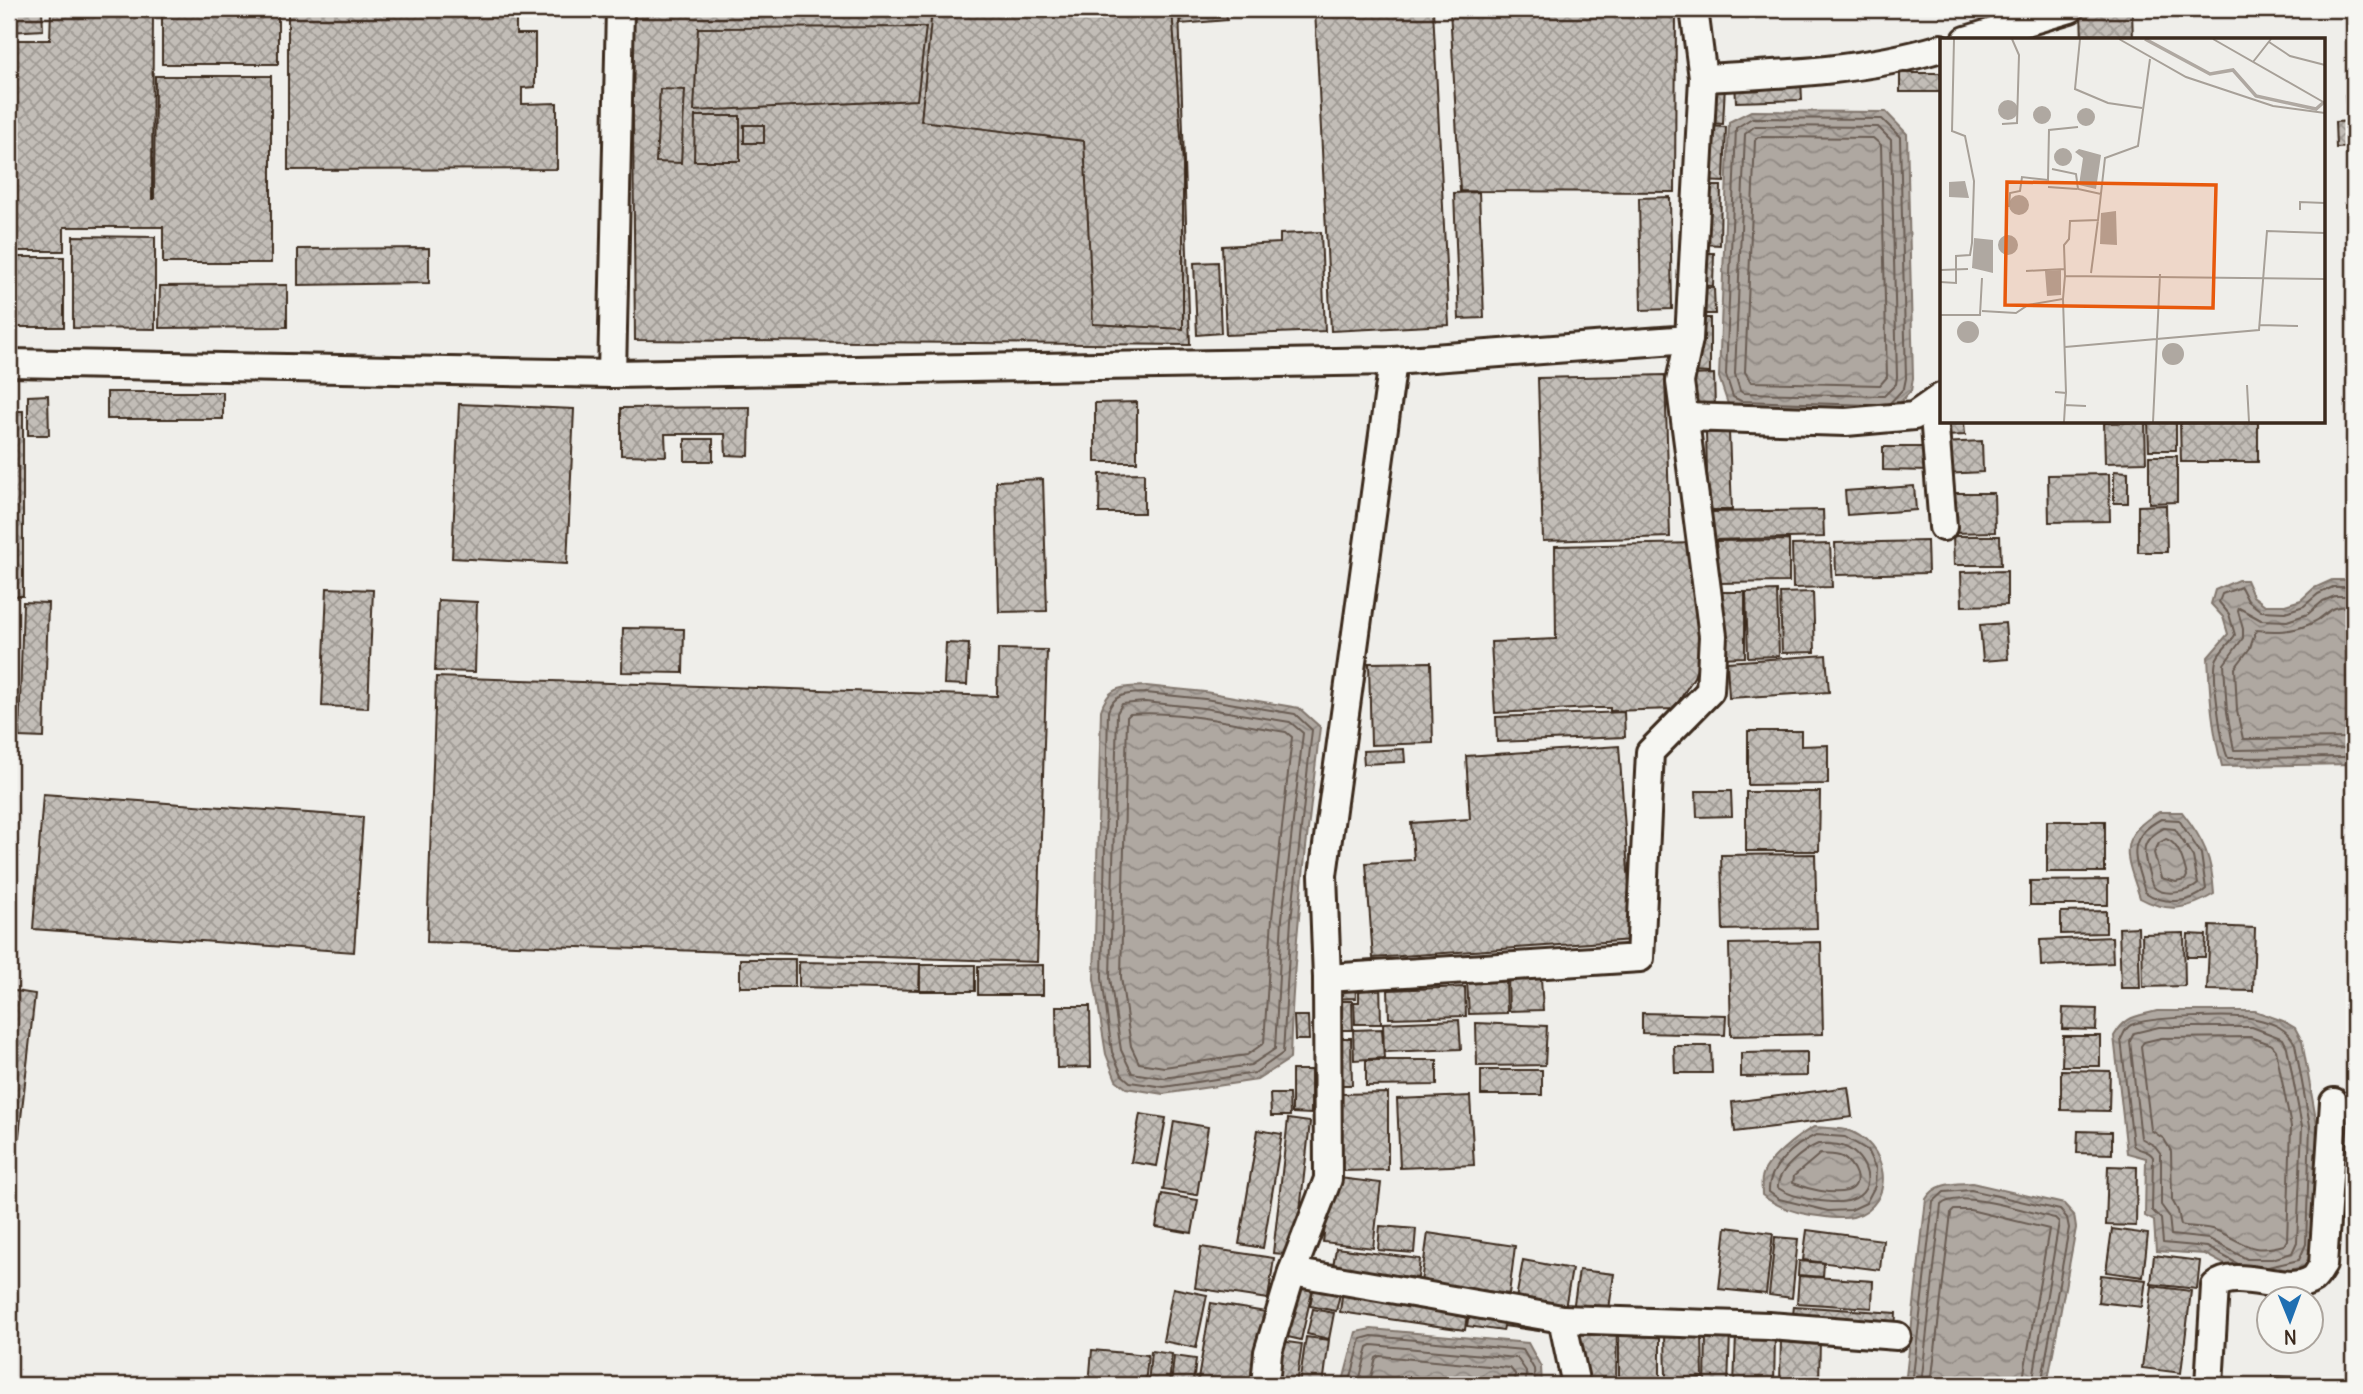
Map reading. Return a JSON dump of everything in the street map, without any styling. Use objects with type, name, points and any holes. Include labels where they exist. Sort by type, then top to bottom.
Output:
[{"type":"street","points":[[612,374],[621,9]]},
{"type":"street","points":[[1327,978],[1640,958],[1650,752],[1710,691],[1713,636],[1680,382],[1689,339],[1703,78],[1694,9]]},
{"type":"street","points":[[1973,38],[2070,9]]},
{"type":"street","points":[[1703,78],[1807,73],[1902,60],[1940,48]]},
{"type":"street","points":[[9,363],[612,374],[1393,361],[1689,339]]},
{"type":"street","points":[[1265,1385],[1268,1352],[1292,1272],[1328,1179],[1327,978],[1323,875],[1393,361]]},
{"type":"street","points":[[1685,417],[1846,422],[1914,416],[1937,400]]},
{"type":"street","points":[[1937,400],[1943,527]]},
{"type":"street","points":[[2209,1385],[2215,1286],[2228,1280],[2297,1285],[2314,1279],[2323,1265],[2334,1102]]},
{"type":"street","points":[[1292,1272],[1562,1319],[1769,1326],[1897,1336]]},
{"type":"street","points":[[1562,1319],[1576,1385]]},
{"type":"water","points":[[1751,111],[1886,112],[1907,134],[1913,378],[1911,391],[1891,412],[1739,408],[1728,404],[1719,377],[1729,122]]},
{"type":"water","points":[[2238,580],[2246,580],[2253,596],[2265,605],[2285,605],[2301,600],[2314,588],[2332,580],[2354,580],[2354,764],[2222,766],[2214,726],[2208,657],[2228,634],[2223,617],[2211,604],[2215,590]]},
{"type":"water","points":[[1146,686],[1205,692],[1299,708],[1320,727],[1297,934],[1290,1059],[1257,1080],[1163,1094],[1126,1088],[1116,1080],[1106,1054],[1094,979],[1101,710],[1108,696],[1118,689]]},
{"type":"water","points":[[2159,812],[2182,812],[2196,832],[2209,860],[2214,894],[2177,908],[2159,906],[2140,898],[2128,860],[2128,849],[2135,831]]},
{"type":"water","points":[[2157,1011],[2255,1011],[2295,1028],[2302,1041],[2317,1125],[2313,1246],[2305,1266],[2275,1274],[2242,1274],[2205,1254],[2156,1251],[2154,1221],[2145,1216],[2146,1158],[2127,1153],[2114,1036],[2127,1020]]},
{"type":"water","points":[[1814,1127],[1846,1130],[1860,1136],[1871,1146],[1879,1159],[1882,1187],[1868,1210],[1848,1218],[1821,1217],[1785,1208],[1762,1195],[1762,1178],[1769,1164],[1792,1142]]},
{"type":"water","points":[[1972,1183],[2064,1204],[2074,1215],[2076,1228],[2047,1385],[1905,1385],[1926,1199],[1940,1187]]},
{"type":"water","points":[[1371,1329],[1528,1343],[1541,1367],[1542,1385],[1342,1385],[1356,1332]]},
{"type":"building","points":[[9,9],[42,9],[43,30],[9,32]]},
{"type":"building","points":[[51,9],[153,10],[152,199],[155,76],[271,76],[271,263],[163,263],[163,227],[64,227],[64,251],[9,251],[9,40],[50,40]]},
{"type":"building","points":[[162,9],[278,9],[278,64],[162,64]]},
{"type":"building","points":[[288,9],[516,9],[516,34],[535,34],[535,87],[522,88],[522,104],[557,103],[557,169],[288,170]]},
{"type":"building","points":[[632,9],[1179,9],[1190,345],[635,340]]},
{"type":"building","points":[[1172,9],[1183,165],[1183,329],[1093,324],[1084,141],[921,121],[932,10]]},
{"type":"building","points":[[1180,9],[1226,9],[1227,20],[1181,24]]},
{"type":"building","points":[[1315,9],[1433,9],[1449,325],[1331,331]]},
{"type":"building","points":[[1450,9],[1676,9],[1675,192],[1460,191]]},
{"type":"building","points":[[2132,11],[2133,38],[2082,38],[2081,12]]},
{"type":"building","points":[[926,27],[917,100],[694,111],[698,28]]},
{"type":"building","points":[[1900,73],[1940,73],[1940,92],[1900,92]]},
{"type":"building","points":[[1801,78],[1802,100],[1736,102],[1735,80]]},
{"type":"building","points":[[1707,84],[1725,85],[1723,124],[1705,123]]},
{"type":"building","points":[[660,89],[685,90],[681,163],[656,162]]},
{"type":"building","points":[[2354,94],[2354,115],[2347,116],[2345,95]]},
{"type":"building","points":[[695,116],[740,116],[740,161],[694,161]]},
{"type":"building","points":[[2354,121],[2354,147],[2336,148],[2335,122]]},
{"type":"building","points":[[744,125],[764,125],[764,143],[744,143]]},
{"type":"building","points":[[1704,126],[1726,127],[1724,182],[1702,181]]},
{"type":"building","points":[[1700,186],[1721,186],[1720,245],[1699,244]]},
{"type":"building","points":[[1479,192],[1484,318],[1459,319],[1454,193]]},
{"type":"building","points":[[1670,197],[1672,309],[1641,310],[1639,198]]},
{"type":"building","points":[[1321,232],[1325,331],[1226,335],[1222,246],[1280,243],[1280,234]]},
{"type":"building","points":[[73,236],[155,237],[155,329],[73,328]]},
{"type":"building","points":[[429,248],[429,283],[298,285],[298,249]]},
{"type":"building","points":[[1695,253],[1714,253],[1713,286],[1695,285]]},
{"type":"building","points":[[12,257],[64,257],[64,327],[11,327]]},
{"type":"building","points":[[1218,262],[1221,333],[1197,335],[1194,263]]},
{"type":"building","points":[[287,285],[287,327],[159,328],[160,286]]},
{"type":"building","points":[[1694,287],[1714,288],[1715,314],[1694,314]]},
{"type":"building","points":[[1692,318],[1710,318],[1710,373],[1691,372]]},
{"type":"building","points":[[1714,374],[1715,408],[1693,409],[1692,375]]},
{"type":"building","points":[[1665,375],[1670,537],[1543,541],[1538,378]]},
{"type":"building","points":[[107,392],[223,392],[223,419],[107,419]]},
{"type":"building","points":[[48,395],[49,435],[28,435],[28,396]]},
{"type":"building","points":[[1137,402],[1137,462],[1095,462],[1095,403]]},
{"type":"building","points":[[459,404],[574,409],[567,564],[452,558]]},
{"type":"building","points":[[750,407],[749,456],[726,455],[725,434],[665,434],[666,456],[621,455],[621,408]]},
{"type":"building","points":[[9,411],[23,411],[23,596],[9,596]]},
{"type":"building","points":[[1944,424],[1964,424],[1965,435],[1945,436]]},
{"type":"building","points":[[2104,424],[2145,424],[2146,462],[2105,463]]},
{"type":"building","points":[[2148,424],[2176,424],[2176,450],[2149,450]]},
{"type":"building","points":[[2180,424],[2258,424],[2258,462],[2181,462]]},
{"type":"building","points":[[1729,432],[1732,510],[1708,510],[1706,433]]},
{"type":"building","points":[[685,439],[713,439],[713,461],[685,461]]},
{"type":"building","points":[[1982,441],[1983,472],[1944,474],[1942,443]]},
{"type":"building","points":[[1883,447],[1932,447],[1932,471],[1883,470]]},
{"type":"building","points":[[2149,456],[2177,456],[2177,502],[2149,503]]},
{"type":"building","points":[[2114,471],[2128,472],[2128,503],[2114,503]]},
{"type":"building","points":[[1144,473],[1144,513],[1099,513],[1100,474]]},
{"type":"building","points":[[2109,474],[2110,521],[2049,522],[2048,475]]},
{"type":"building","points":[[1043,479],[1047,611],[999,612],[996,481]]},
{"type":"building","points":[[1914,486],[1916,510],[1847,515],[1845,491]]},
{"type":"building","points":[[1950,493],[1994,493],[1995,532],[1951,533]]},
{"type":"building","points":[[2166,505],[2167,552],[2138,552],[2138,506]]},
{"type":"building","points":[[1823,510],[1824,537],[1712,540],[1711,512]]},
{"type":"building","points":[[1953,536],[2000,536],[2001,565],[1954,565]]},
{"type":"building","points":[[1789,540],[1789,582],[1717,583],[1716,541]]},
{"type":"building","points":[[1927,541],[1928,573],[1836,575],[1835,543]]},
{"type":"building","points":[[1697,543],[1709,633],[1694,677],[1674,709],[1610,711],[1610,708],[1592,708],[1495,713],[1491,642],[1556,639],[1555,546]]},
{"type":"building","points":[[1830,544],[1832,587],[1793,588],[1792,545]]},
{"type":"building","points":[[2007,571],[2007,605],[1962,606],[1961,572]]},
{"type":"building","points":[[327,588],[373,590],[368,708],[322,706]]},
{"type":"building","points":[[1777,591],[1779,656],[1748,657],[1746,592]]},
{"type":"building","points":[[1715,592],[1745,592],[1745,657],[1716,658]]},
{"type":"building","points":[[1813,592],[1815,652],[1782,653],[1780,593]]},
{"type":"building","points":[[438,600],[477,602],[475,672],[435,671]]},
{"type":"building","points":[[23,602],[48,603],[44,738],[19,737]]},
{"type":"building","points":[[9,604],[13,604],[14,699],[9,699]]},
{"type":"building","points":[[2005,623],[2008,659],[1983,661],[1980,625]]},
{"type":"building","points":[[623,628],[684,629],[683,673],[622,672]]},
{"type":"building","points":[[946,643],[969,644],[967,685],[944,684]]},
{"type":"building","points":[[998,649],[1047,650],[1037,962],[427,942],[436,677],[997,696]]},
{"type":"building","points":[[1826,655],[1829,692],[1729,698],[1727,662]]},
{"type":"building","points":[[1431,662],[1433,743],[1371,745],[1369,663]]},
{"type":"building","points":[[1624,712],[1625,737],[1497,742],[1496,717]]},
{"type":"building","points":[[1748,731],[1801,731],[1801,746],[1828,745],[1828,784],[1748,785]]},
{"type":"building","points":[[1619,746],[1633,940],[1373,958],[1366,863],[1414,860],[1411,823],[1470,819],[1466,756]]},
{"type":"building","points":[[1404,749],[1405,762],[1364,764],[1363,751]]},
{"type":"building","points":[[1696,791],[1731,791],[1732,816],[1697,817]]},
{"type":"building","points":[[1746,792],[1820,792],[1819,851],[1746,851]]},
{"type":"building","points":[[43,794],[363,817],[354,952],[33,929]]},
{"type":"building","points":[[2047,821],[2105,821],[2105,872],[2047,872]]},
{"type":"building","points":[[1815,854],[1817,928],[1723,930],[1721,855]]},
{"type":"building","points":[[2108,880],[2108,905],[2030,905],[2030,881]]},
{"type":"building","points":[[2106,911],[2106,933],[2061,934],[2061,912]]},
{"type":"building","points":[[2210,926],[2255,928],[2253,991],[2207,990]]},
{"type":"building","points":[[2138,927],[2140,988],[2121,988],[2119,928]]},
{"type":"building","points":[[2184,933],[2185,986],[2143,987],[2142,934]]},
{"type":"building","points":[[2188,934],[2206,935],[2205,957],[2187,957]]},
{"type":"building","points":[[2112,937],[2113,963],[2041,966],[2040,940]]},
{"type":"building","points":[[1821,942],[1823,1034],[1731,1036],[1729,944]]},
{"type":"building","points":[[740,959],[795,959],[795,987],[740,987]]},
{"type":"building","points":[[799,962],[920,964],[919,990],[799,987]]},
{"type":"building","points":[[920,965],[975,965],[975,991],[920,991]]},
{"type":"building","points":[[1043,965],[1043,995],[978,995],[978,966]]},
{"type":"building","points":[[1541,978],[1543,1010],[1509,1011],[1508,979]]},
{"type":"building","points":[[1506,980],[1507,1013],[1469,1014],[1467,982]]},
{"type":"building","points":[[1359,981],[1380,981],[1381,1024],[1355,1024],[1354,1002],[1359,1002]]},
{"type":"building","points":[[1355,982],[1356,998],[1330,999],[1329,983]]},
{"type":"building","points":[[1465,987],[1466,1016],[1389,1018],[1388,990]]},
{"type":"building","points":[[9,990],[35,994],[9,1225]]},
{"type":"building","points":[[1328,1001],[1352,1001],[1353,1030],[1328,1030]]},
{"type":"building","points":[[1056,1006],[1090,1006],[1091,1067],[1057,1068]]},
{"type":"building","points":[[2063,1008],[2097,1009],[2096,1030],[2062,1029]]},
{"type":"building","points":[[1642,1013],[1726,1015],[1725,1035],[1642,1033]]},
{"type":"building","points":[[1294,1016],[1308,1016],[1309,1040],[1295,1040]]},
{"type":"building","points":[[1459,1020],[1461,1049],[1384,1052],[1383,1023]]},
{"type":"building","points":[[1476,1023],[1547,1026],[1545,1065],[1477,1066]]},
{"type":"building","points":[[1382,1029],[1384,1058],[1354,1060],[1353,1030]]},
{"type":"building","points":[[2063,1036],[2100,1036],[2100,1066],[2062,1066]]},
{"type":"building","points":[[1329,1038],[1351,1038],[1352,1085],[1330,1085]]},
{"type":"building","points":[[1674,1046],[1711,1046],[1712,1073],[1675,1073]]},
{"type":"building","points":[[1807,1052],[1807,1076],[1741,1077],[1741,1053]]},
{"type":"building","points":[[1366,1060],[1437,1060],[1437,1085],[1366,1086]]},
{"type":"building","points":[[1292,1070],[1311,1070],[1311,1114],[1292,1113]]},
{"type":"building","points":[[1481,1070],[1542,1070],[1542,1095],[1481,1095]]},
{"type":"building","points":[[2061,1070],[2110,1071],[2109,1111],[2061,1110]]},
{"type":"building","points":[[1848,1087],[1852,1117],[1735,1132],[1732,1102]]},
{"type":"building","points":[[1388,1093],[1388,1170],[1338,1171],[1337,1094]]},
{"type":"building","points":[[1270,1094],[1289,1094],[1290,1116],[1271,1116]]},
{"type":"building","points":[[1470,1096],[1474,1165],[1400,1168],[1397,1099]]},
{"type":"building","points":[[1140,1114],[1166,1118],[1157,1166],[1131,1162]]},
{"type":"building","points":[[1288,1119],[1310,1122],[1295,1255],[1273,1253]]},
{"type":"building","points":[[1174,1121],[1208,1127],[1197,1195],[1163,1190]]},
{"type":"building","points":[[1258,1130],[1282,1134],[1263,1248],[1239,1244]]},
{"type":"building","points":[[2078,1131],[2112,1132],[2112,1154],[2077,1153]]},
{"type":"building","points":[[2108,1166],[2137,1167],[2136,1226],[2106,1225]]},
{"type":"building","points":[[1331,1177],[1381,1183],[1373,1248],[1323,1242]]},
{"type":"building","points":[[1162,1194],[1198,1200],[1192,1233],[1156,1227]]},
{"type":"building","points":[[1380,1226],[1416,1229],[1414,1253],[1378,1250]]},
{"type":"building","points":[[1726,1227],[1773,1233],[1766,1294],[1719,1289]]},
{"type":"building","points":[[2112,1229],[2148,1234],[2143,1277],[2106,1272]]},
{"type":"building","points":[[1807,1230],[1883,1240],[1880,1270],[1803,1260]]},
{"type":"building","points":[[1428,1233],[1515,1246],[1509,1294],[1421,1282]]},
{"type":"building","points":[[1775,1237],[1798,1239],[1792,1298],[1769,1295]]},
{"type":"building","points":[[1201,1247],[1274,1258],[1268,1299],[1195,1288]]},
{"type":"building","points":[[1336,1248],[1420,1259],[1418,1278],[1333,1267]]},
{"type":"building","points":[[2154,1255],[2200,1261],[2197,1289],[2151,1284]]},
{"type":"building","points":[[1523,1260],[1572,1269],[1565,1308],[1516,1299]]},
{"type":"building","points":[[1799,1261],[1824,1263],[1823,1277],[1798,1275]]},
{"type":"building","points":[[1579,1270],[1614,1274],[1608,1316],[1573,1310]]},
{"type":"building","points":[[2101,1275],[2146,1280],[2142,1307],[2098,1302]]},
{"type":"building","points":[[1799,1276],[1873,1281],[1872,1308],[1797,1303]]},
{"type":"building","points":[[1292,1279],[1314,1283],[1301,1340],[1279,1335]]},
{"type":"building","points":[[1314,1285],[1341,1290],[1336,1311],[1310,1306]]},
{"type":"building","points":[[2152,1286],[2191,1291],[2181,1373],[2142,1368]]},
{"type":"building","points":[[1173,1288],[1207,1295],[1196,1348],[1163,1341]]},
{"type":"building","points":[[1343,1288],[1468,1306],[1465,1330],[1340,1312]]},
{"type":"building","points":[[1211,1303],[1266,1312],[1253,1385],[1197,1385]]},
{"type":"building","points":[[1470,1306],[1541,1317],[1539,1331],[1504,1326],[1503,1331],[1467,1326]]},
{"type":"building","points":[[1794,1306],[1896,1313],[1895,1331],[1792,1324]]},
{"type":"building","points":[[1313,1309],[1334,1313],[1329,1339],[1307,1334]]},
{"type":"building","points":[[1578,1327],[1617,1327],[1616,1385],[1584,1385]]},
{"type":"building","points":[[1619,1328],[1660,1328],[1660,1377],[1619,1377]]},
{"type":"building","points":[[1665,1333],[1702,1333],[1703,1378],[1666,1378]]},
{"type":"building","points":[[1706,1333],[1730,1333],[1728,1385],[1705,1385]]},
{"type":"building","points":[[1736,1335],[1775,1336],[1774,1385],[1734,1385]]},
{"type":"building","points":[[1306,1337],[1329,1340],[1323,1385],[1299,1385]]},
{"type":"building","points":[[1781,1338],[1820,1339],[1819,1385],[1780,1385]]},
{"type":"building","points":[[1280,1341],[1302,1344],[1296,1385],[1274,1385]]},
{"type":"building","points":[[1092,1350],[1148,1355],[1145,1385],[1089,1385]]},
{"type":"building","points":[[1151,1351],[1172,1354],[1169,1385],[1148,1385]]},
{"type":"building","points":[[1174,1356],[1196,1359],[1193,1385],[1171,1385]]},
{"type":"building","points":[[2273,1376],[2306,1377],[2306,1385],[2272,1385]]}]
